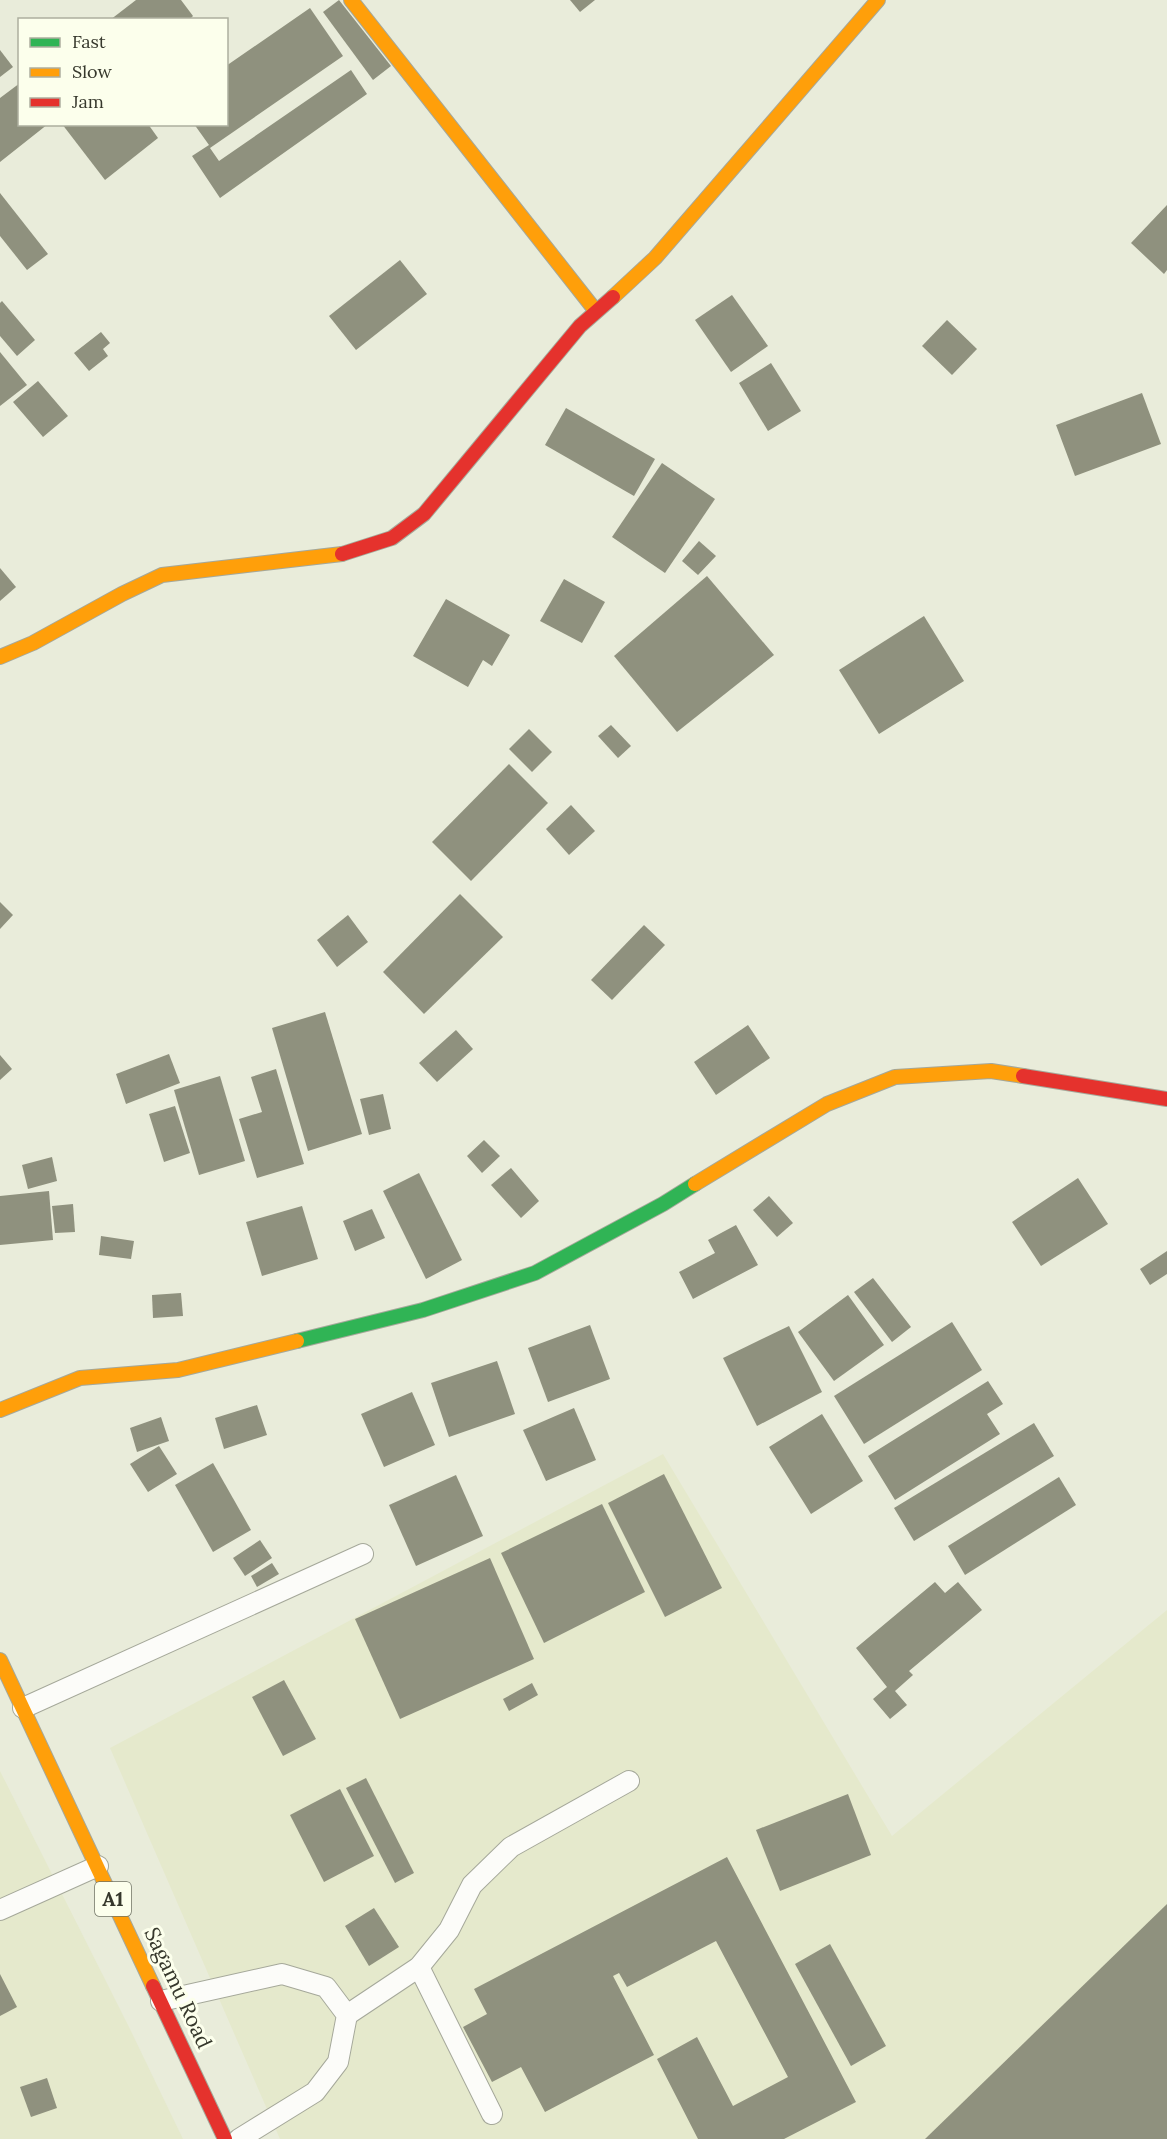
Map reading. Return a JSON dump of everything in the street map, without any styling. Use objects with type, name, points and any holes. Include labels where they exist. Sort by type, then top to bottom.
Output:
[{"type":"main road","points":[[351,0],[595,310]]},
{"type":"main road","points":[[0,657],[33,643],[162,574],[337,556],[392,538],[424,514],[573,334],[595,310],[655,258],[878,0]]},
{"type":"main road","points":[[0,1410],[80,1378],[178,1370],[423,1310],[535,1273],[663,1204],[827,1104],[895,1077],[991,1071],[1167,1099]]},
{"type":"main road","name":"Sagamu Road","points":[[0,1660],[225,2139]]},
{"type":"lane","points":[[23,1708],[363,1554]]},
{"type":"lane","points":[[347,2015],[419,1967],[449,1930],[472,1885],[511,1847],[629,1781]]},
{"type":"lane","points":[[0,1910],[98,1866]]},
{"type":"lane","points":[[419,1967],[492,2114]]},
{"type":"lane","points":[[161,2001],[282,1974],[326,1987],[347,2015],[339,2062],[315,2092],[239,2139]]},
{"type":"shaded area","points":[[663,1454],[892,1836],[1167,1610],[1167,2139],[280,2139],[110,1748]]},
{"type":"shaded area","points":[[0,1771],[129,2027],[183,2139],[0,2139]]},
{"type":"building","points":[[136,0],[181,0],[193,16],[191,18],[113,18]]},
{"type":"building","points":[[339,0],[391,66],[373,80],[323,12]]},
{"type":"building","points":[[570,0],[595,0],[580,12]]},
{"type":"building","points":[[310,8],[343,56],[210,148],[219,161],[351,70],[367,94],[220,198],[192,156],[209,145],[195,126],[228,126],[228,65]]},
{"type":"building","points":[[0,50],[13,67],[0,77]]},
{"type":"building","points":[[18,84],[18,126],[45,126],[0,162],[0,98]]},
{"type":"building","points":[[64,126],[149,126],[158,138],[105,180]]},
{"type":"building","points":[[0,193],[48,254],[27,270],[0,236]]},
{"type":"building","points":[[1167,205],[1167,270],[1164,274],[1131,243]]},
{"type":"building","points":[[400,260],[427,294],[356,350],[329,316]]},
{"type":"building","points":[[732,295],[768,346],[731,372],[695,320]]},
{"type":"building","points":[[2,301],[35,340],[17,356],[0,336],[0,303]]},
{"type":"building","points":[[947,320],[977,349],[952,375],[922,346]]},
{"type":"building","points":[[101,332],[110,343],[103,349],[108,356],[89,371],[74,353]]},
{"type":"building","points":[[0,352],[27,385],[0,406]]},
{"type":"building","points":[[771,363],[801,411],[768,431],[739,383]]},
{"type":"building","points":[[38,381],[68,416],[43,437],[13,402]]},
{"type":"building","points":[[1142,393],[1161,444],[1075,476],[1056,425]]},
{"type":"building","points":[[566,408],[655,459],[634,496],[545,445]]},
{"type":"building","points":[[662,463],[715,499],[665,573],[612,537]]},
{"type":"building","points":[[699,541],[716,556],[698,575],[682,561]]},
{"type":"building","points":[[0,568],[16,587],[0,601]]},
{"type":"building","points":[[707,576],[774,655],[677,732],[614,656]]},
{"type":"building","points":[[564,579],[605,602],[582,643],[540,621]]},
{"type":"building","points":[[446,599],[510,635],[492,666],[483,660],[468,687],[413,656]]},
{"type":"building","points":[[924,616],[964,681],[879,734],[839,670]]},
{"type":"building","points":[[611,725],[631,746],[618,758],[598,736]]},
{"type":"building","points":[[529,729],[552,752],[532,772],[509,749]]},
{"type":"building","points":[[509,764],[548,803],[471,881],[432,842]]},
{"type":"building","points":[[571,805],[595,831],[569,855],[546,829]]},
{"type":"building","points":[[460,894],[503,937],[424,1014],[383,972]]},
{"type":"building","points":[[0,902],[13,915],[0,929]]},
{"type":"building","points":[[348,915],[368,942],[337,967],[317,940]]},
{"type":"building","points":[[644,925],[665,945],[612,1000],[591,980]]},
{"type":"building","points":[[325,1012],[362,1134],[308,1151],[272,1028]]},
{"type":"building","points":[[748,1025],[770,1058],[716,1095],[694,1062]]},
{"type":"building","points":[[456,1030],[473,1049],[437,1082],[419,1063]]},
{"type":"building","points":[[169,1054],[180,1083],[126,1104],[116,1074]]},
{"type":"building","points":[[0,1055],[12,1069],[0,1080]]},
{"type":"building","points":[[276,1069],[304,1164],[257,1178],[239,1119],[262,1112],[251,1077]]},
{"type":"building","points":[[220,1076],[245,1161],[199,1175],[174,1090]]},
{"type":"building","points":[[383,1094],[391,1129],[369,1135],[360,1099]]},
{"type":"building","points":[[175,1106],[190,1153],[164,1162],[149,1114]]},
{"type":"building","points":[[484,1140],[500,1156],[482,1173],[467,1156]]},
{"type":"building","points":[[52,1157],[57,1181],[28,1189],[22,1165]]},
{"type":"building","points":[[511,1168],[539,1201],[521,1218],[491,1185]]},
{"type":"building","points":[[419,1173],[462,1260],[426,1279],[383,1191]]},
{"type":"building","points":[[1078,1178],[1108,1224],[1041,1266],[1012,1222]]},
{"type":"building","points":[[49,1191],[53,1240],[0,1245],[0,1196]]},
{"type":"building","points":[[769,1196],[793,1223],[777,1237],[753,1210]]},
{"type":"building","points":[[73,1204],[75,1232],[55,1233],[52,1206]]},
{"type":"building","points":[[302,1206],[318,1259],[262,1276],[246,1222]]},
{"type":"building","points":[[372,1209],[385,1238],[355,1251],[343,1221]]},
{"type":"building","points":[[736,1225],[758,1265],[693,1299],[679,1272],[715,1253],[708,1240]]},
{"type":"building","points":[[101,1236],[134,1241],[131,1259],[99,1255]]},
{"type":"building","points":[[1167,1251],[1167,1274],[1150,1285],[1140,1269]]},
{"type":"building","points":[[873,1278],[911,1327],[892,1342],[854,1292]]},
{"type":"building","points":[[181,1293],[183,1316],[153,1318],[152,1295]]},
{"type":"building","points":[[848,1295],[884,1345],[834,1381],[798,1332]]},
{"type":"building","points":[[952,1322],[982,1370],[864,1444],[834,1396]]},
{"type":"building","points":[[590,1325],[610,1379],[548,1402],[528,1348]]},
{"type":"building","points":[[789,1326],[822,1392],[757,1426],[723,1358]]},
{"type":"building","points":[[497,1361],[515,1414],[449,1437],[431,1383]]},
{"type":"building","points":[[988,1381],[1003,1404],[987,1414],[1000,1434],[895,1500],[868,1456]]},
{"type":"building","points":[[412,1392],[435,1445],[384,1467],[361,1414]]},
{"type":"building","points":[[257,1405],[267,1435],[224,1449],[215,1418]]},
{"type":"building","points":[[574,1408],[596,1460],[546,1481],[523,1430]]},
{"type":"building","points":[[822,1414],[863,1481],[811,1514],[769,1447]]},
{"type":"building","points":[[161,1417],[169,1441],[137,1452],[130,1428]]},
{"type":"building","points":[[1034,1423],[1054,1456],[914,1541],[894,1508]]},
{"type":"building","points":[[159,1446],[177,1474],[148,1492],[130,1464]]},
{"type":"building","points":[[213,1463],[251,1530],[213,1552],[175,1485]]},
{"type":"building","points":[[664,1474],[722,1588],[665,1617],[608,1503]]},
{"type":"building","points":[[456,1475],[483,1536],[416,1566],[389,1505]]},
{"type":"building","points":[[1059,1477],[1076,1505],[965,1575],[948,1546]]},
{"type":"building","points":[[602,1504],[645,1592],[544,1643],[501,1553]]},
{"type":"building","points":[[260,1540],[272,1558],[245,1576],[233,1558]]},
{"type":"building","points":[[490,1558],[534,1659],[400,1719],[355,1619]]},
{"type":"building","points":[[272,1563],[279,1574],[257,1587],[251,1576]]},
{"type":"building","points":[[935,1582],[945,1593],[958,1582],[982,1610],[909,1671],[913,1675],[895,1691],[907,1705],[890,1719],[873,1699],[887,1687],[856,1648]]},
{"type":"building","points":[[284,1680],[316,1739],[283,1756],[252,1697]]},
{"type":"building","points":[[532,1683],[538,1695],[509,1711],[503,1699]]},
{"type":"building","points":[[366,1778],[414,1873],[395,1883],[346,1788]]},
{"type":"building","points":[[340,1789],[374,1856],[324,1882],[290,1815]]},
{"type":"building","points":[[848,1794],[871,1855],[780,1891],[756,1830]]},
{"type":"building","points":[[727,1857],[856,2102],[784,2139],[698,2139],[657,2059],[697,2037],[733,2106],[788,2077],[716,1941],[627,1987],[619,1973],[613,1976],[654,2055],[545,2112],[521,2067],[492,2082],[463,2027],[487,2014],[474,1989]]},
{"type":"building","points":[[1167,1904],[1167,2139],[925,2139]]},
{"type":"building","points":[[374,1908],[399,1947],[369,1966],[345,1926]]},
{"type":"building","points":[[830,1944],[886,2046],[851,2066],[795,1964]]},
{"type":"building","points":[[0,1974],[17,2007],[0,2016]]},
{"type":"building","points":[[47,2078],[57,2108],[31,2117],[20,2087]]},
{"type":"traffic: fast","points":[[297,1341],[423,1310],[535,1273],[663,1204],[695,1184]]},
{"type":"traffic: slow","points":[[351,0],[595,310]]},
{"type":"traffic: slow","points":[[613,297],[655,258],[878,0]]},
{"type":"traffic: slow","points":[[0,657],[33,643],[122,594],[162,575],[342,554]]},
{"type":"traffic: slow","points":[[695,1184],[827,1104],[895,1077],[991,1071],[1023,1076]]},
{"type":"traffic: slow","points":[[0,1410],[80,1378],[178,1370],[297,1341]]},
{"type":"traffic: slow","points":[[0,1660],[153,1986]]},
{"type":"traffic: jam","points":[[342,554],[392,538],[424,514],[580,326],[613,297]]},
{"type":"traffic: jam","points":[[1023,1076],[1167,1099]]},
{"type":"traffic: jam","points":[[153,1986],[225,2139]]}]
